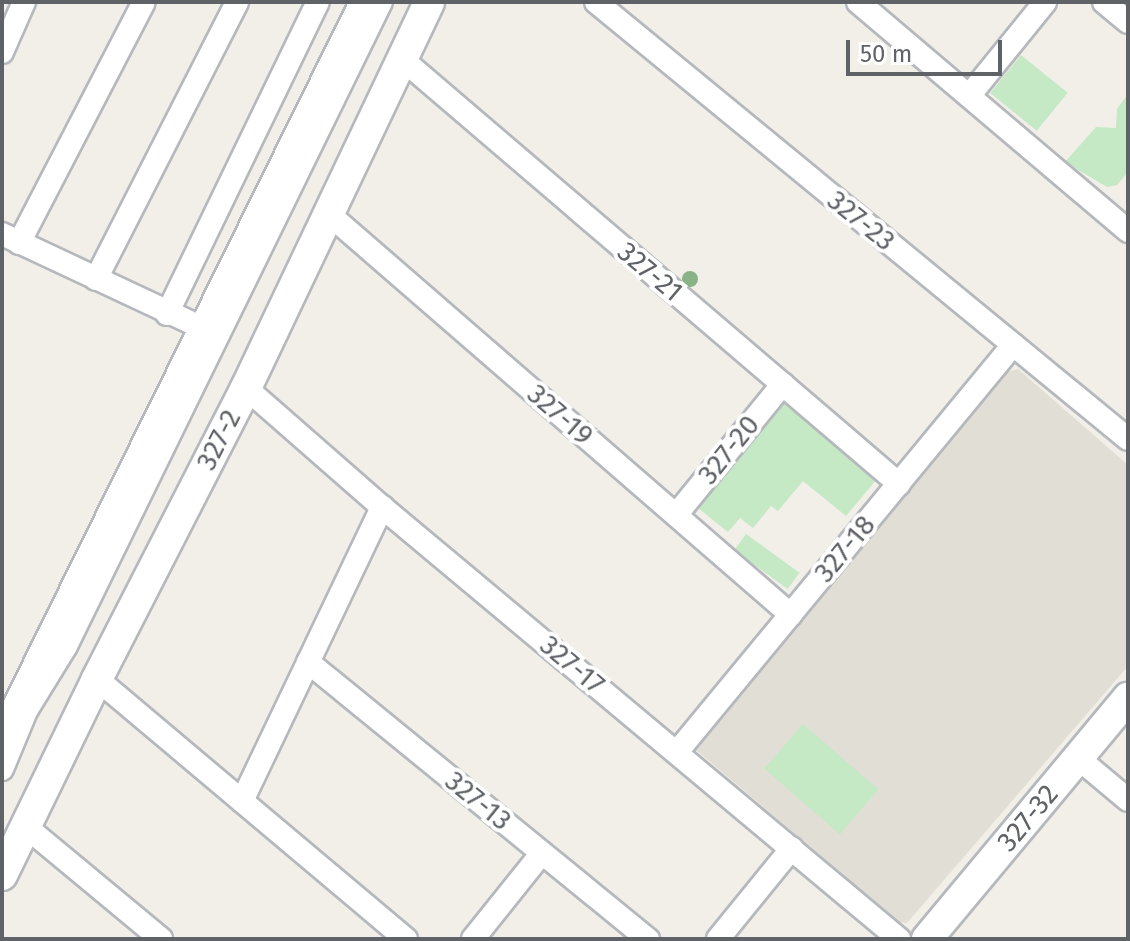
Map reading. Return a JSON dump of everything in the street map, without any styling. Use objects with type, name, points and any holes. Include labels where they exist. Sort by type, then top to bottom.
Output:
[{"type":"street","points":[[2,52],[24,2]]},
{"type":"street","points":[[144,2],[11,238],[167,314],[210,331]]},
{"type":"street","points":[[96,279],[237,2]]},
{"type":"street","points":[[167,314],[318,2]]},
{"type":"street","points":[[210,331],[361,2]]},
{"type":"street","points":[[2,730],[381,2]]},
{"type":"street","name":"327-2","points":[[2,875],[97,679],[246,388],[429,2]]},
{"type":"street","name":"327-23","points":[[596,2],[618,10],[1013,345],[1126,433]]},
{"type":"street","points":[[858,2],[969,96],[1124,219]]},
{"type":"street","points":[[969,96],[1045,2]]},
{"type":"street","points":[[1104,2],[1128,22]]},
{"type":"street","name":"327-21","points":[[402,59],[899,484]]},
{"type":"street","name":"327-19","points":[[330,215],[791,615]]},
{"type":"street","name":"327-18","points":[[677,752],[1013,345]]},
{"type":"street","name":"327-20","points":[[676,515],[783,384]]},
{"type":"street","name":"327-17","points":[[246,388],[382,507],[899,939]]},
{"type":"street","points":[[242,801],[382,507]]},
{"type":"street","name":"327-13","points":[[308,662],[648,939]]},
{"type":"street","points":[[97,679],[406,939]]},
{"type":"street","points":[[2,769],[17,696]]},
{"type":"street","name":"327-32","points":[[927,939],[1128,698]]},
{"type":"street","points":[[1078,758],[1128,800]]},
{"type":"street","points":[[25,826],[161,939]]},
{"type":"street","points":[[718,939],[792,848]]},
{"type":"street","points":[[473,939],[542,853]]},
{"type":"shaded area","points":[[1018,369],[1128,465],[1128,666],[907,923],[899,922],[696,750],[1006,372]]},
{"type":"green space","points":[[1021,55],[1068,93],[1037,131],[990,93]]},
{"type":"green space","points":[[1128,94],[1128,172],[1117,185],[1107,187],[1065,162],[1096,127],[1116,128],[1117,109]]},
{"type":"green space","points":[[784,403],[877,479],[846,516],[803,481],[778,511],[771,506],[753,528],[740,518],[728,532],[698,508]]},
{"type":"green space","points":[[746,534],[799,573],[788,589],[734,550]]},
{"type":"green space","points":[[803,724],[878,790],[840,834],[764,769]]}]
